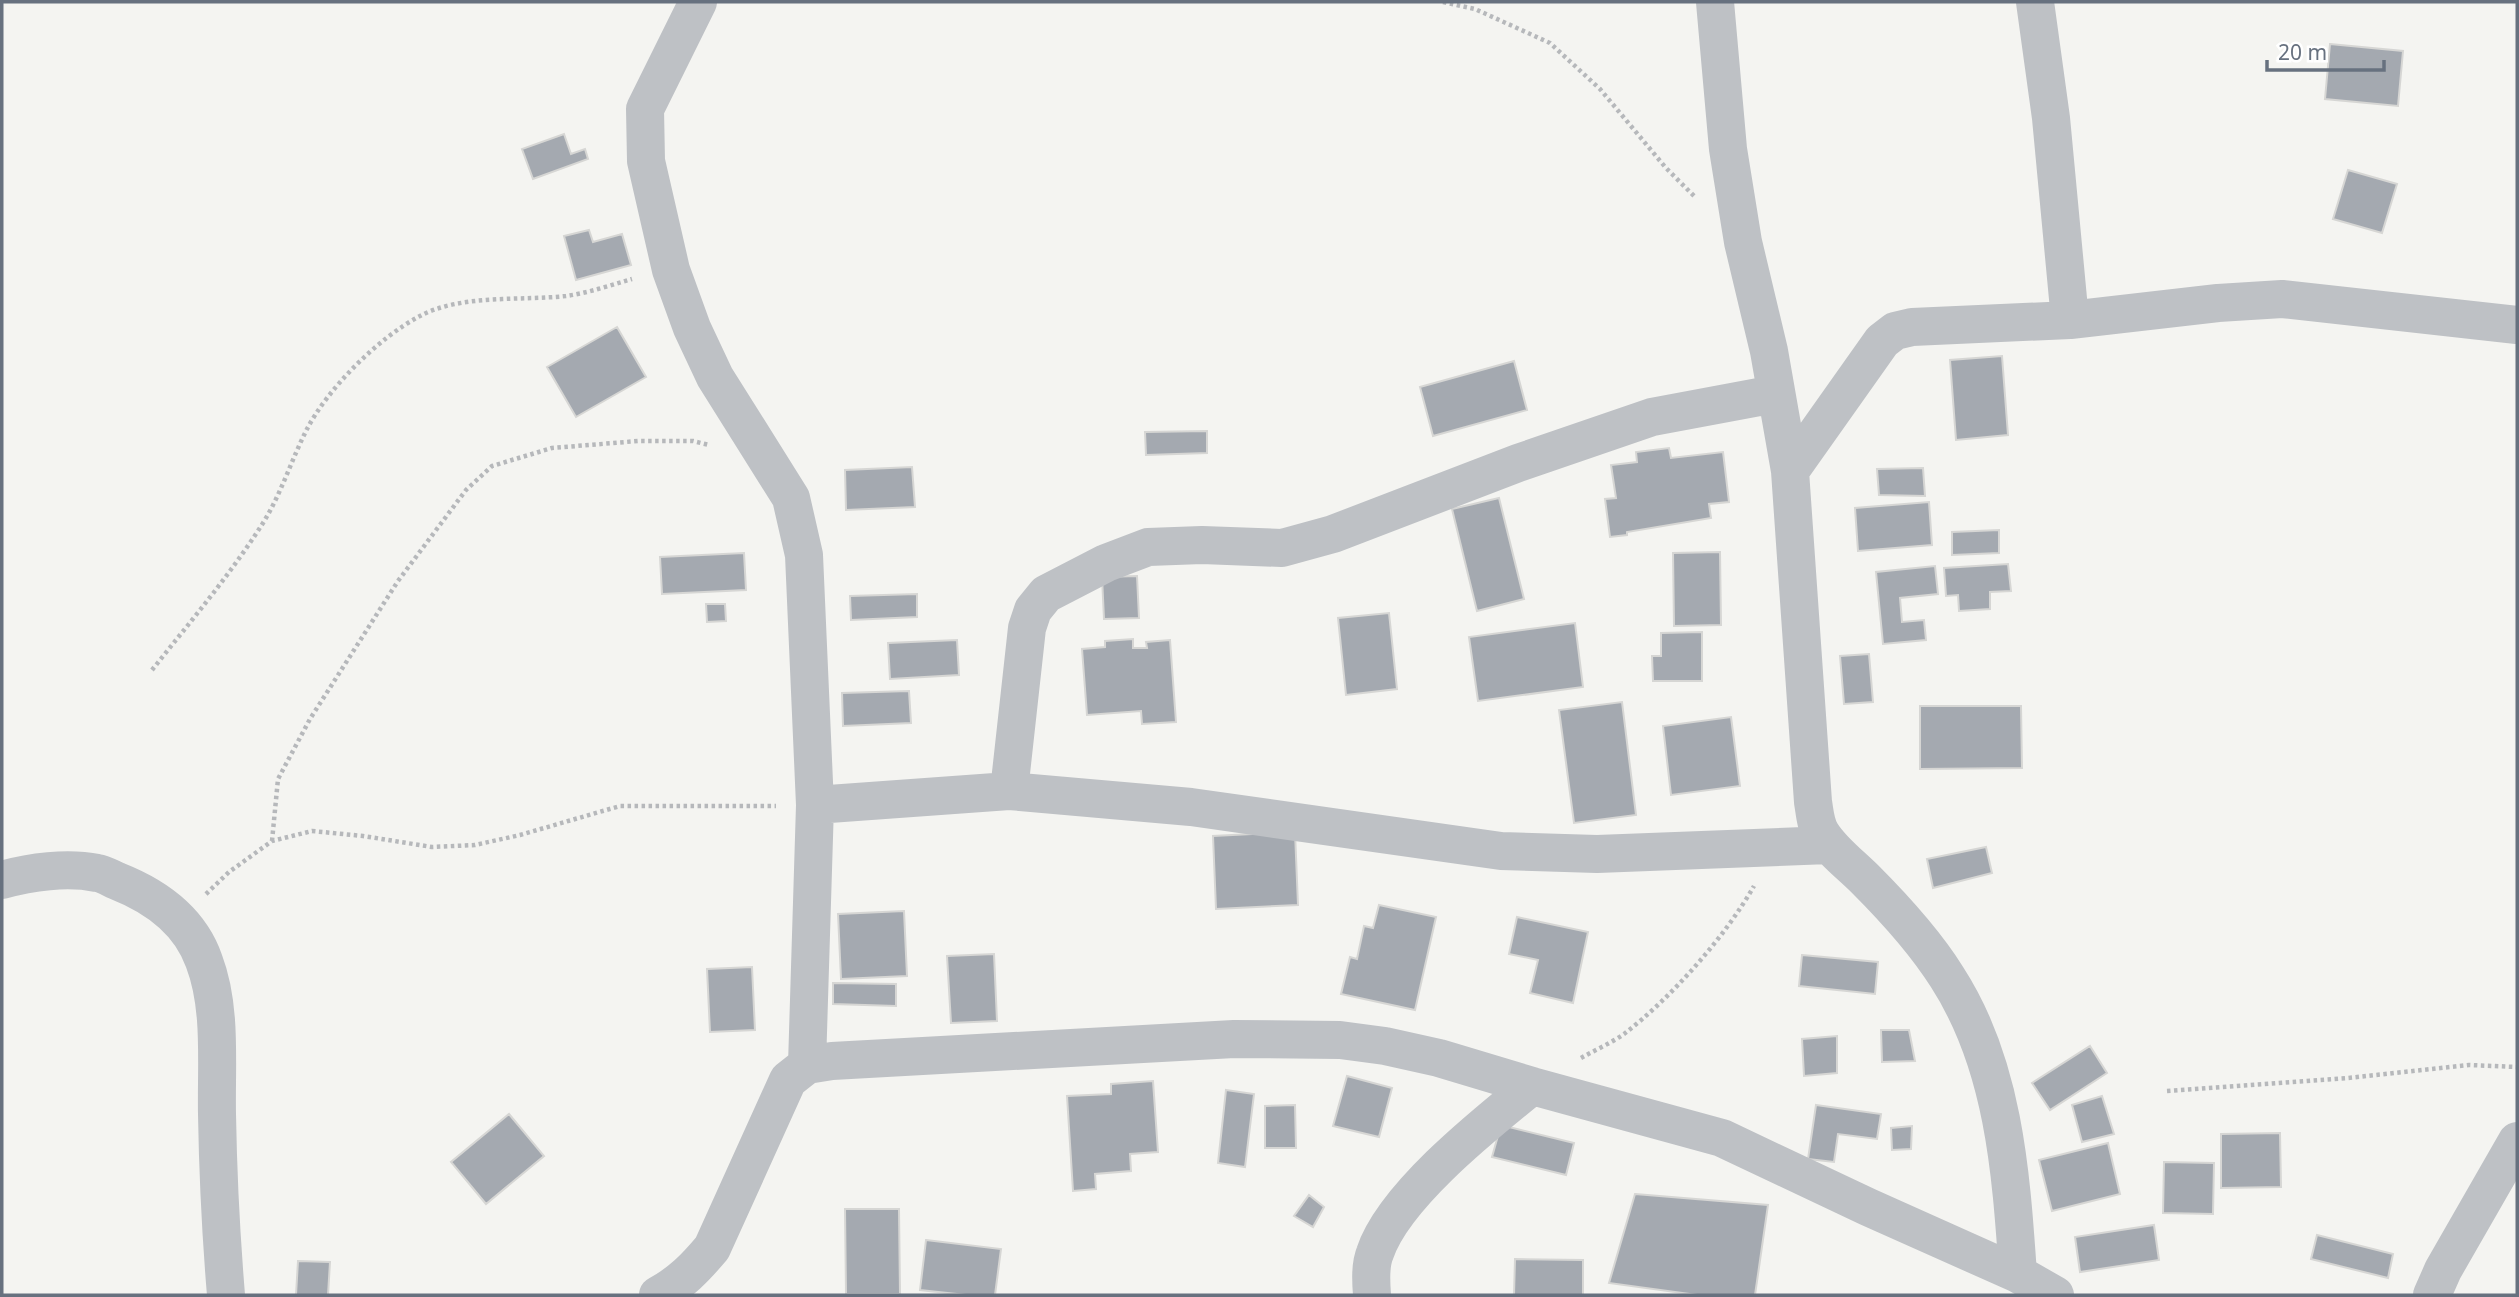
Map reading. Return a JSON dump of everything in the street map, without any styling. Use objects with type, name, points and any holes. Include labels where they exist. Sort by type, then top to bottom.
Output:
[{"type":"street","points":[[698,2],[645,109],[646,161],[671,270],[692,328],[715,377],[791,498],[804,555],[815,806],[807,1065]]},
{"type":"street","points":[[1715,2],[1728,149],[1743,242],[1769,351],[1790,471],[1813,802],[1817,825],[1829,845],[1867,881],[1926,948],[1948,978],[1971,1022],[1989,1064],[2012,1197],[2042,1289]]},
{"type":"street","points":[[2035,2],[2051,118],[2070,320]]},
{"type":"street","points":[[1790,471],[1882,341],[1895,331],[1912,327],[2070,320],[2218,303],[2282,299],[2517,325]]},
{"type":"street","points":[[1009,791],[1027,628],[1033,610],[1046,594],[1106,563],[1148,547],[1202,545],[1282,548],[1333,534],[1518,463],[1652,417],[1775,394]]},
{"type":"street","points":[[815,806],[1009,791],[1191,807],[1501,851],[1584,854],[1829,845]]},
{"type":"street","points":[[2,880],[66,871],[98,873],[138,889],[162,904],[194,939],[205,961],[212,990],[220,1230],[226,1295]]},
{"type":"street","points":[[659,1295],[695,1270],[712,1248],[789,1080],[807,1065],[832,1061],[1295,1038],[1385,1046],[1439,1058],[1722,1138],[2042,1289]]},
{"type":"street","points":[[1372,1295],[1374,1255],[1385,1230],[1408,1200],[1470,1136],[1532,1086]]},
{"type":"street","points":[[2432,1295],[2443,1270],[2517,1141]]},
{"type":"path","points":[[1443,2],[1475,9],[1550,43],[1600,89],[1665,168],[1695,196]]},
{"type":"path","points":[[152,670],[246,549],[266,518],[307,429],[338,383],[370,352],[420,316],[441,308],[502,299],[567,296],[671,270]]},
{"type":"path","points":[[272,841],[278,779],[310,719],[398,581],[466,490],[492,466],[552,448],[638,441],[693,442],[765,455]]},
{"type":"path","points":[[179,921],[229,872],[272,841],[313,831],[432,847],[475,845],[620,806],[815,806]]},
{"type":"path","points":[[1532,1086],[1623,1035],[1676,987],[1749,893],[1775,849]]},
{"type":"path","points":[[2166,1091],[2348,1078],[2469,1065],[2517,1067]]},
{"type":"building","points":[[2330,44],[2403,51],[2398,106],[2325,99]]},
{"type":"building","points":[[564,134],[571,154],[585,149],[588,159],[533,179],[522,149]]},
{"type":"building","points":[[2348,170],[2397,184],[2382,233],[2333,219]]},
{"type":"building","points":[[589,230],[593,242],[622,234],[631,265],[576,280],[564,236]]},
{"type":"building","points":[[617,327],[646,377],[576,417],[547,367]]},
{"type":"building","points":[[2002,356],[2008,435],[1956,440],[1950,360]]},
{"type":"building","points":[[1514,361],[1527,410],[1433,436],[1420,387]]},
{"type":"building","points":[[1207,431],[1207,453],[1146,455],[1145,432]]},
{"type":"building","points":[[1669,448],[1671,458],[1723,452],[1729,502],[1709,504],[1711,518],[1610,537],[1605,499],[1616,498],[1611,465],[1637,462],[1636,452]]},
{"type":"building","points":[[912,467],[915,507],[846,510],[845,470]]},
{"type":"building","points":[[1923,468],[1925,496],[1879,495],[1877,469]]},
{"type":"building","points":[[1499,498],[1524,599],[1477,611],[1452,509]]},
{"type":"building","points":[[1929,502],[1932,545],[1858,551],[1855,508]]},
{"type":"building","points":[[1999,530],[1999,553],[1952,555],[1952,532]]},
{"type":"building","points":[[1720,552],[1721,625],[1674,626],[1673,553]]},
{"type":"building","points":[[744,553],[746,590],[662,594],[660,557]]},
{"type":"building","points":[[2008,564],[2011,591],[1990,592],[1990,609],[1959,611],[1958,595],[1946,596],[1944,568]]},
{"type":"building","points":[[1935,566],[1938,594],[1900,598],[1902,622],[1924,620],[1926,640],[1883,644],[1876,572]]},
{"type":"building","points":[[1137,576],[1139,618],[1104,619],[1102,577]]},
{"type":"building","points":[[917,594],[917,617],[851,620],[850,596]]},
{"type":"building","points":[[706,604],[725,604],[726,621],[707,622]]},
{"type":"building","points":[[1389,613],[1397,689],[1346,695],[1338,618]]},
{"type":"building","points":[[1575,623],[1583,687],[1478,701],[1469,637]]},
{"type":"building","points":[[1702,632],[1702,681],[1653,681],[1652,656],[1661,656],[1661,633]]},
{"type":"building","points":[[1133,639],[1133,648],[1147,648],[1146,642],[1170,640],[1176,722],[1142,724],[1141,711],[1087,715],[1082,649],[1105,647],[1105,641]]},
{"type":"building","points":[[957,640],[959,675],[890,679],[888,643]]},
{"type":"building","points":[[1869,654],[1873,702],[1844,704],[1840,656]]},
{"type":"building","points":[[909,691],[911,723],[843,726],[842,693]]},
{"type":"building","points":[[1622,702],[1636,815],[1574,823],[1559,710]]},
{"type":"building","points":[[1920,706],[2021,706],[2022,768],[1920,769]]},
{"type":"building","points":[[1731,717],[1740,786],[1671,795],[1663,726]]},
{"type":"building","points":[[1295,832],[1298,905],[1216,909],[1213,836]]},
{"type":"building","points":[[1986,847],[1992,873],[1933,888],[1927,859]]},
{"type":"building","points":[[1379,905],[1436,917],[1415,1010],[1341,994],[1350,957],[1357,959],[1364,926],[1373,928]]},
{"type":"building","points":[[904,911],[907,976],[841,979],[838,914]]},
{"type":"building","points":[[1517,917],[1588,932],[1573,1003],[1530,993],[1538,960],[1509,954]]},
{"type":"building","points":[[994,954],[997,1021],[951,1023],[947,956]]},
{"type":"building","points":[[1802,955],[1878,962],[1875,994],[1799,986]]},
{"type":"building","points":[[752,967],[755,1030],[710,1032],[707,969]]},
{"type":"building","points":[[833,983],[896,984],[896,1006],[833,1004]]},
{"type":"building","points":[[1881,1030],[1909,1030],[1915,1061],[1882,1062]]},
{"type":"building","points":[[1837,1036],[1837,1073],[1804,1076],[1802,1039]]},
{"type":"building","points":[[2090,1046],[2107,1073],[2050,1110],[2032,1083]]},
{"type":"building","points":[[1347,1076],[1392,1088],[1379,1137],[1333,1126]]},
{"type":"building","points":[[1153,1081],[1158,1152],[1130,1154],[1131,1171],[1095,1174],[1096,1189],[1073,1191],[1067,1096],[1111,1094],[1111,1084]]},
{"type":"building","points":[[1226,1090],[1254,1094],[1245,1167],[1218,1163]]},
{"type":"building","points":[[2102,1096],[2114,1134],[2082,1142],[2072,1105]]},
{"type":"building","points":[[1295,1105],[1296,1148],[1265,1148],[1265,1106]]},
{"type":"building","points":[[1816,1105],[1881,1114],[1877,1139],[1838,1134],[1834,1162],[1808,1159]]},
{"type":"building","points":[[509,1114],[544,1156],[486,1204],[451,1162]]},
{"type":"building","points":[[1501,1125],[1574,1143],[1566,1175],[1492,1157]]},
{"type":"building","points":[[1912,1126],[1911,1149],[1892,1150],[1891,1128]]},
{"type":"building","points":[[2280,1133],[2281,1187],[2221,1188],[2221,1134]]},
{"type":"building","points":[[2108,1143],[2120,1194],[2052,1211],[2039,1160]]},
{"type":"building","points":[[2164,1162],[2214,1163],[2213,1214],[2163,1213]]},
{"type":"building","points":[[1635,1194],[1768,1205],[1755,1295],[1697,1295],[1609,1283]]},
{"type":"building","points":[[1309,1195],[1324,1207],[1313,1227],[1294,1216]]},
{"type":"building","points":[[845,1209],[899,1209],[900,1294],[846,1294]]},
{"type":"building","points":[[2154,1225],[2159,1260],[2080,1272],[2075,1237]]},
{"type":"building","points":[[2317,1235],[2393,1254],[2388,1278],[2311,1259]]},
{"type":"building","points":[[926,1240],[1001,1249],[995,1295],[920,1290]]},
{"type":"building","points":[[1515,1259],[1583,1260],[1583,1295],[1514,1295]]},
{"type":"building","points":[[298,1261],[330,1262],[328,1295],[296,1295]]}]
